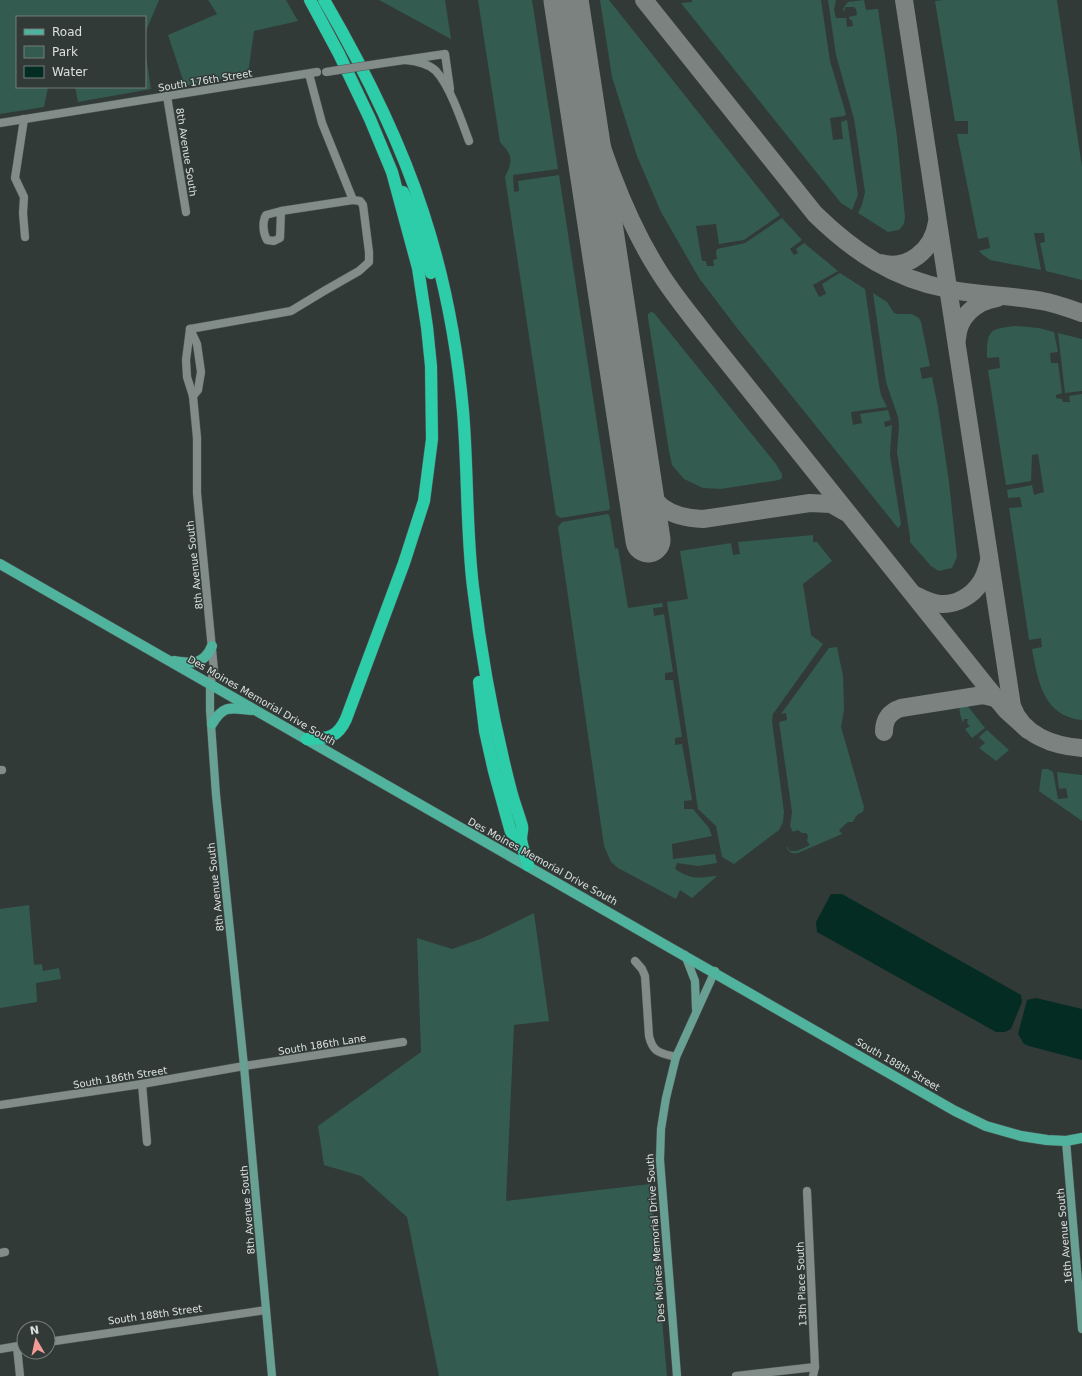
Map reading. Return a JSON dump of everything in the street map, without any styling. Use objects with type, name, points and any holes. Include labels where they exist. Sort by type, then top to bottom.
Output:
[{"type":"highway","points":[[310,0],[339,54],[367,113],[392,172],[404,193],[413,214],[428,259],[444,325],[454,394],[465,577],[485,731],[494,771],[511,832],[521,839]]},
{"type":"highway","points":[[324,0],[350,44],[375,95],[408,172],[423,211],[444,291],[454,342],[462,403],[466,457],[468,527],[473,586],[482,651],[500,747],[514,804],[523,828],[521,839],[528,865]]},
{"type":"highway","points":[[307,739],[322,739],[330,737],[338,732],[346,719],[413,539],[424,501],[429,470],[432,439],[431,366],[427,327],[418,268],[392,172]]},
{"type":"main road","name":"Des Moines Memorial Drive South","points":[[0,564],[164,659],[307,739],[400,794],[715,971]]},
{"type":"main road","points":[[164,659],[192,663],[205,658],[212,646]]},
{"type":"main road","points":[[212,724],[218,714],[227,708],[258,711]]},
{"type":"main road","name":"South 188th Street","points":[[715,971],[955,1111],[986,1126],[1021,1136],[1046,1140],[1066,1141],[1082,1138]]},
{"type":"street","points":[[326,72],[445,54],[451,96]]},
{"type":"street","points":[[405,60],[418,62],[436,71],[451,96],[469,141]]},
{"type":"street","name":"South 176th Street","points":[[0,123],[318,72]]},
{"type":"street","points":[[309,74],[322,123],[353,200]]},
{"type":"street","name":"8th Avenue South","points":[[167,96],[186,212]]},
{"type":"street","points":[[24,119],[15,178],[24,197],[23,213],[25,238]]},
{"type":"street","points":[[190,329],[291,311],[359,271],[369,262],[363,205],[360,201],[353,200],[281,211]]},
{"type":"street","name":"8th Avenue South","points":[[190,329],[197,344],[201,372],[198,390],[193,396]]},
{"type":"street","name":"8th Avenue South","points":[[190,329],[187,346],[186,377],[193,396],[197,451],[197,493],[214,670],[210,685],[216,795],[244,1066],[272,1376]]},
{"type":"street","points":[[685,955],[695,981],[696,1012]]},
{"type":"street","points":[[635,961],[642,968],[645,976],[649,1036],[651,1044],[658,1052],[676,1056]]},
{"type":"street","name":"Des Moines Memorial Drive South","points":[[678,1376],[660,1160],[661,1129],[666,1098],[676,1056],[715,971]]},
{"type":"street","name":"South 186th Lane","points":[[244,1066],[403,1042]]},
{"type":"street","name":"South 186th Street","points":[[0,1105],[142,1084],[244,1066]]},
{"type":"street","points":[[142,1084],[147,1142]]},
{"type":"street","name":"16th Avenue South","points":[[1066,1141],[1082,1329]]},
{"type":"street","name":"13th Place South","points":[[808,1191],[815,1367],[813,1376]]},
{"type":"street","name":"South 188th Street","points":[[56,1341],[266,1310]]},
{"type":"street","points":[[0,1349],[16,1347]]},
{"type":"street","points":[[20,1376],[21,1360]]},
{"type":"street","points":[[736,1376],[815,1367]]},
{"type":"green space","points":[[0,0],[159,0],[146,31],[146,16],[16,16],[16,88],[48,88],[44,107],[0,114]]},
{"type":"green space","points":[[208,0],[286,0],[298,21],[254,31],[248,74],[185,86],[168,35],[217,14]]},
{"type":"green space","points":[[379,0],[445,0],[451,39]]},
{"type":"green space","points":[[478,0],[532,0],[558,169],[513,175],[514,192],[519,191],[518,181],[559,175],[610,508],[609,510],[561,518],[556,515],[505,177],[510,158],[500,142]]},
{"type":"green space","points":[[600,0],[609,0],[780,215],[744,240],[719,244],[716,224],[696,226],[702,261],[706,261],[707,266],[714,266],[713,260],[717,259],[717,249],[745,243],[782,218],[802,240],[790,249],[794,255],[798,253],[796,249],[804,243],[838,271],[813,285],[819,297],[826,294],[822,284],[840,273],[865,289],[879,385],[881,395],[887,407],[851,412],[853,425],[862,423],[860,414],[888,410],[891,420],[884,422],[885,427],[892,425],[890,455],[901,524],[898,528],[737,328],[699,278],[661,212],[637,156],[612,77]]},
{"type":"green space","points":[[692,0],[821,0],[830,61],[846,114],[844,116],[830,118],[833,140],[843,139],[841,122],[847,120],[858,195],[852,210],[841,203],[681,3],[692,2]]},
{"type":"green space","points":[[828,0],[836,0],[834,10],[836,18],[846,17],[847,27],[853,26],[852,20],[850,20],[849,17],[857,15],[854,7],[845,7],[845,10],[843,11],[844,7],[848,2],[864,0],[866,10],[878,9],[897,137],[905,217],[904,224],[899,230],[888,232],[858,213],[862,205],[865,192],[854,119],[836,55]]},
{"type":"green space","points":[[1057,0],[1082,167],[1082,280],[1046,271],[1040,243],[1045,242],[1044,233],[1034,233],[1041,270],[990,260],[979,251],[990,248],[988,237],[978,239],[957,134],[968,134],[968,121],[955,121],[935,1]]},
{"type":"green space","points":[[146,56],[151,89],[78,102],[75,88],[146,88]]},
{"type":"green space","points":[[873,293],[887,302],[894,313],[912,314],[919,318],[921,322],[930,366],[920,368],[922,379],[932,377],[949,482],[957,557],[952,568],[939,571],[931,566],[910,542],[897,452],[899,426],[898,417],[886,382]]},
{"type":"green space","points":[[651,312],[654,313],[776,464],[782,474],[782,478],[779,480],[721,489],[703,488],[684,479],[672,465],[648,318],[648,314]]},
{"type":"green space","points":[[1015,326],[1039,328],[1054,332],[1058,352],[1050,353],[1051,363],[1058,363],[1062,393],[1056,395],[1056,398],[1062,399],[1063,402],[1070,402],[1069,396],[1082,394],[1082,720],[1069,717],[1059,712],[1045,695],[1040,684],[1032,649],[1042,647],[1041,638],[1029,640],[1009,508],[1022,507],[1020,497],[1008,498],[1007,490],[1032,485],[1034,495],[1044,492],[1038,454],[1032,455],[1031,481],[1006,485],[988,370],[1000,368],[999,357],[987,358],[988,342],[991,333],[999,328]]},
{"type":"green space","points":[[1058,333],[1082,339],[1082,391],[1065,393]]},
{"type":"green space","points":[[608,514],[610,517],[615,549],[618,548],[628,608],[662,603],[663,607],[653,608],[654,616],[664,614],[673,672],[665,673],[665,680],[673,680],[682,737],[675,738],[675,745],[682,744],[692,800],[684,801],[684,809],[693,809],[709,828],[712,836],[672,844],[673,859],[715,854],[717,863],[698,866],[677,863],[675,869],[690,877],[699,878],[717,876],[692,898],[680,890],[676,899],[618,868],[611,862],[604,846],[558,527],[562,522]]},
{"type":"green space","points":[[813,535],[813,542],[817,542],[832,561],[803,584],[811,635],[823,644],[773,714],[772,721],[784,812],[783,822],[779,830],[734,864],[722,857],[716,826],[698,809],[667,602],[688,599],[680,551],[731,543],[733,555],[740,554],[738,542]]},
{"type":"green space","points":[[837,647],[843,676],[844,710],[841,727],[864,807],[863,812],[855,818],[853,822],[848,822],[839,830],[842,834],[798,853],[793,853],[790,852],[786,847],[790,851],[797,851],[810,845],[807,841],[808,836],[806,833],[802,833],[798,830],[793,832],[790,826],[792,812],[779,722],[787,720],[786,713],[781,714],[829,648]]},
{"type":"green space","points":[[966,704],[985,728],[972,738],[965,729],[970,726],[967,723],[968,719],[964,719],[963,723],[960,714],[959,705]]},
{"type":"green space","points":[[987,730],[1009,750],[996,761],[979,748],[985,743],[979,737]]},
{"type":"green space","points":[[1042,769],[1048,769],[1053,772],[1058,799],[1068,798],[1066,788],[1059,789],[1057,772],[1082,775],[1082,821],[1039,791]]},
{"type":"green space","points":[[29,905],[34,965],[42,964],[43,971],[59,968],[61,979],[36,983],[37,1002],[0,1008],[0,909]]},
{"type":"green space","points":[[534,913],[549,1021],[514,1025],[506,1201],[650,1184],[667,1376],[439,1376],[407,1217],[361,1176],[324,1165],[318,1126],[421,1052],[417,938],[452,949],[483,938]]},
{"type":"water","points":[[831,894],[842,894],[1021,995],[1022,1002],[1011,1029],[1005,1032],[996,1032],[817,932],[816,922]]},
{"type":"water","points":[[1036,998],[1082,1009],[1082,1060],[1024,1044],[1018,1034],[1027,1000]]},
{"type":"taxiway","points":[[644,0],[815,214],[860,252],[892,271],[928,284],[960,291],[1047,302],[1082,313]]},
{"type":"taxiway","points":[[904,0],[1012,706],[1023,725],[1031,732],[1060,745],[1082,748]]},
{"type":"taxiway","points":[[576,67],[592,119],[621,197],[644,247],[669,287],[987,687],[1006,710],[1028,730]]},
{"type":"taxiway","points":[[880,263],[890,265],[900,264],[918,256],[930,241],[935,232],[937,222]]},
{"type":"taxiway","points":[[957,339],[961,324],[970,311],[975,306],[997,298]]},
{"type":"taxiway","points":[[638,470],[648,492],[655,500],[662,507],[680,516],[703,519],[810,503],[831,504],[845,512]]},
{"type":"taxiway","points":[[915,595],[938,604],[947,604],[959,601],[978,587],[984,577],[989,561]]},
{"type":"taxiway","points":[[884,732],[886,720],[890,714],[901,708],[983,695],[995,698],[1000,702]]},
{"type":"runway","points":[[566,0],[648,540]]}]
